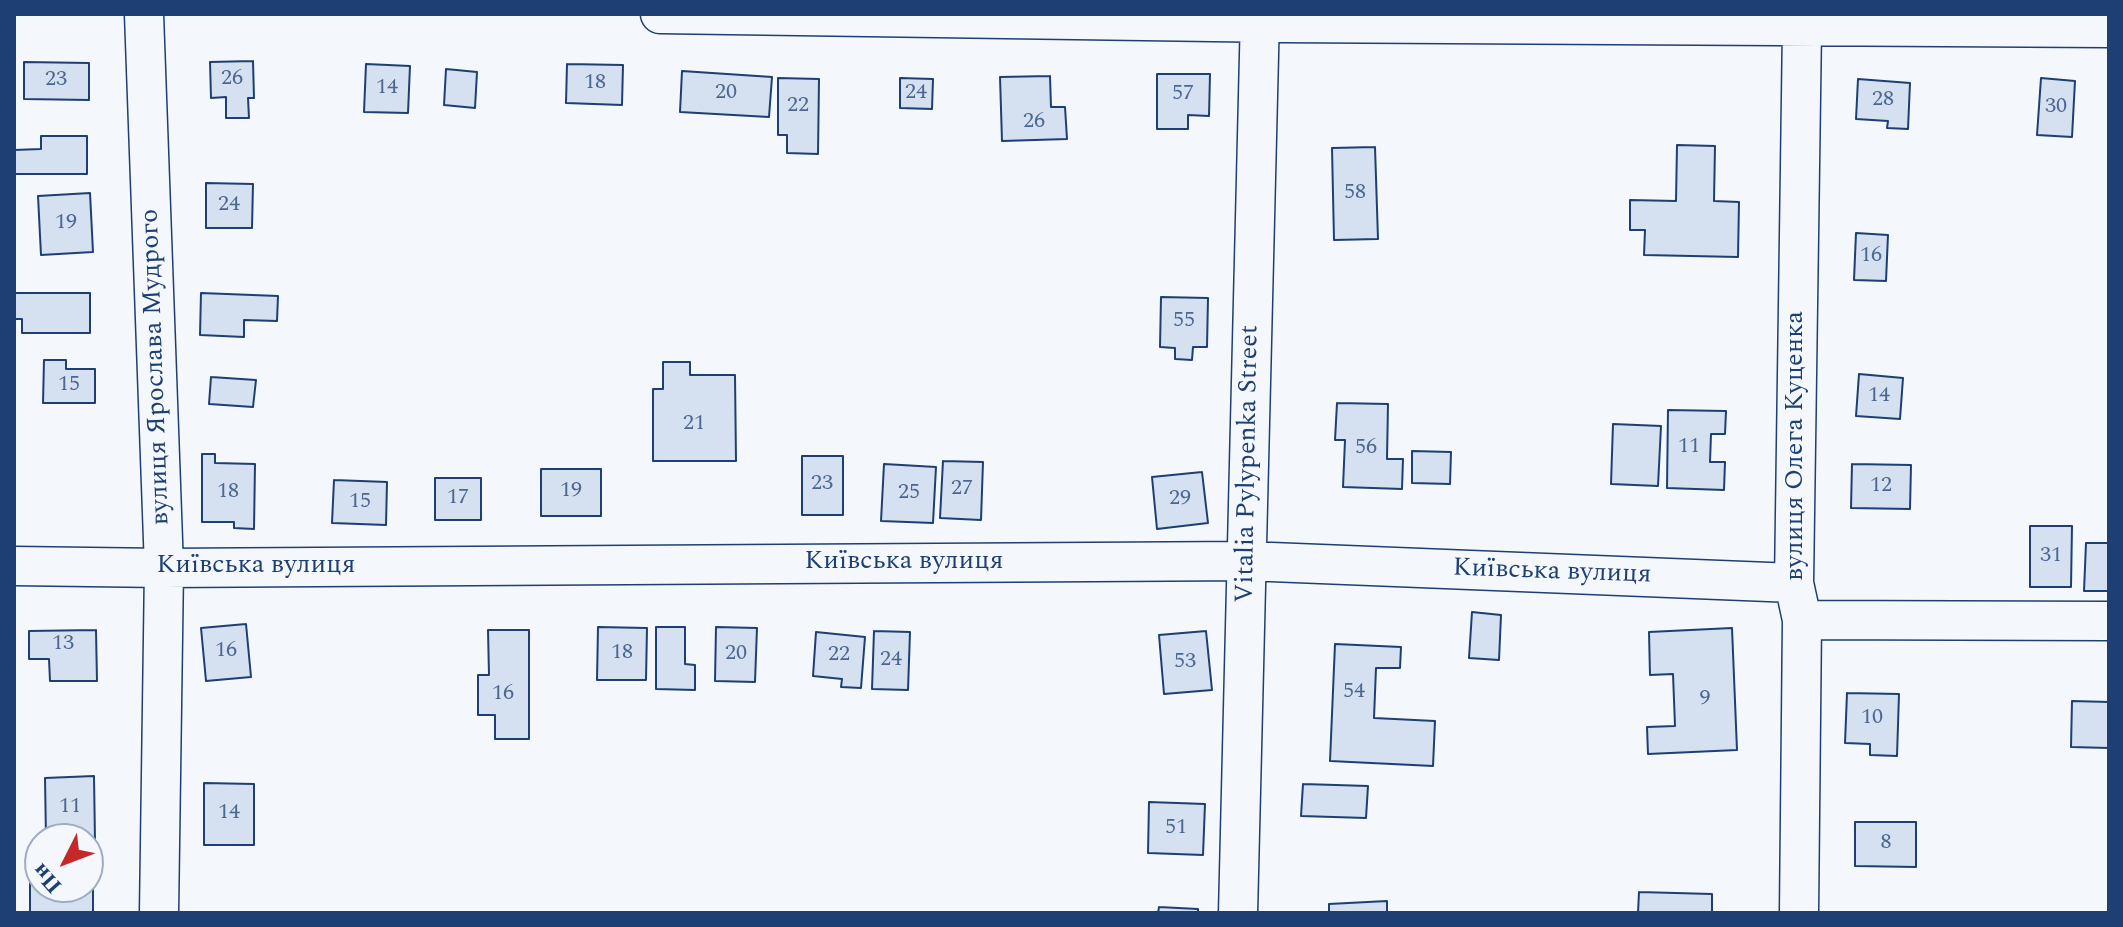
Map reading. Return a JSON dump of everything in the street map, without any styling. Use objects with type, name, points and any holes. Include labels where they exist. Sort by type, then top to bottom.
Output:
[{"type":"street","name":"вулиця Ярослава Мудрого","points":[[144,14],[164,568],[159,913]]},
{"type":"street","points":[[660,14],[2109,28]]},
{"type":"street","name":"Vitalia Pylypenka Street","points":[[1238,913],[1260,18]]},
{"type":"street","name":"вулиця Олега Куценка","points":[[1799,913],[1802,620],[1794,583],[1802,27]]},
{"type":"street","name":"Київська вулиця","points":[[14,566],[164,568],[1246,561],[1794,583]]},
{"type":"street","points":[[1802,620],[2109,621]]},
{"type":"building","points":[[253,61],[254,98],[248,98],[249,118],[226,118],[226,97],[211,98],[210,62]]},
{"type":"building","points":[[24,62],[89,63],[89,100],[24,99]]},
{"type":"building","points":[[366,64],[410,66],[408,113],[364,112]]},
{"type":"building","points":[[567,64],[623,65],[622,105],[566,103]]},
{"type":"building","points":[[446,69],[477,72],[475,108],[444,105]]},
{"type":"building","points":[[682,71],[772,77],[769,117],[680,112]]},
{"type":"building","points":[[1157,74],[1210,74],[1209,116],[1188,115],[1188,129],[1157,129]]},
{"type":"building","points":[[1050,76],[1051,107],[1065,107],[1067,139],[1002,141],[1000,77]]},
{"type":"building","points":[[778,78],[819,79],[818,154],[787,153],[787,135],[778,135]]},
{"type":"building","points":[[900,78],[933,79],[932,109],[900,108]]},
{"type":"building","points":[[2041,78],[2075,81],[2072,137],[2037,135]]},
{"type":"building","points":[[1858,79],[1910,83],[1908,129],[1887,128],[1888,121],[1856,119]]},
{"type":"building","points":[[41,136],[87,136],[87,174],[14,174],[14,150],[41,149]]},
{"type":"building","points":[[1677,145],[1715,146],[1714,201],[1739,202],[1738,257],[1644,255],[1645,230],[1630,230],[1630,200],[1676,201]]},
{"type":"building","points":[[1375,147],[1378,239],[1334,240],[1332,148]]},
{"type":"building","points":[[206,183],[253,184],[252,228],[206,228]]},
{"type":"building","points":[[90,193],[93,252],[41,255],[38,196]]},
{"type":"building","points":[[1856,233],[1888,235],[1886,281],[1854,280]]},
{"type":"building","points":[[14,293],[90,293],[90,333],[22,333],[22,319],[14,319]]},
{"type":"building","points":[[201,293],[278,296],[277,321],[244,320],[244,337],[200,335]]},
{"type":"building","points":[[1161,297],[1208,298],[1207,347],[1193,347],[1192,360],[1175,359],[1175,348],[1160,347]]},
{"type":"building","points":[[44,360],[66,360],[66,369],[95,369],[95,403],[43,403]]},
{"type":"building","points":[[663,362],[690,362],[690,375],[735,375],[736,461],[653,461],[653,389],[663,389]]},
{"type":"building","points":[[1859,374],[1903,378],[1900,419],[1856,416]]},
{"type":"building","points":[[211,377],[256,380],[253,407],[209,404]]},
{"type":"building","points":[[1337,403],[1388,404],[1387,459],[1403,459],[1402,489],[1343,487],[1345,440],[1335,440]]},
{"type":"building","points":[[1668,410],[1726,411],[1725,434],[1711,434],[1710,462],[1725,462],[1724,490],[1667,488]]},
{"type":"building","points":[[1613,424],[1661,426],[1658,486],[1611,484]]},
{"type":"building","points":[[1412,451],[1451,452],[1450,484],[1412,483]]},
{"type":"building","points":[[202,454],[215,454],[215,463],[255,464],[254,529],[234,528],[234,522],[202,522]]},
{"type":"building","points":[[802,456],[843,456],[843,515],[802,515]]},
{"type":"building","points":[[943,461],[983,462],[981,520],[940,518]]},
{"type":"building","points":[[884,464],[936,467],[933,523],[881,521]]},
{"type":"building","points":[[1852,464],[1911,465],[1910,509],[1851,508]]},
{"type":"building","points":[[541,469],[601,469],[601,516],[541,516]]},
{"type":"building","points":[[1202,472],[1208,523],[1157,529],[1152,477]]},
{"type":"building","points":[[435,478],[481,478],[481,520],[435,520]]},
{"type":"building","points":[[334,480],[387,482],[386,525],[332,523]]},
{"type":"building","points":[[2030,526],[2072,526],[2071,587],[2030,587]]},
{"type":"building","points":[[2086,543],[2109,543],[2109,591],[2084,591]]},
{"type":"building","points":[[1472,612],[1501,615],[1499,660],[1469,658]]},
{"type":"building","points":[[246,624],[251,677],[206,681],[201,628]]},
{"type":"building","points":[[598,627],[647,628],[646,680],[597,680]]},
{"type":"building","points":[[656,627],[685,627],[685,664],[695,665],[695,690],[656,689]]},
{"type":"building","points":[[716,627],[757,628],[755,682],[715,681]]},
{"type":"building","points":[[1732,628],[1737,750],[1648,754],[1647,727],[1675,726],[1673,674],[1650,675],[1649,632]]},
{"type":"building","points":[[96,630],[97,681],[50,681],[49,659],[29,659],[29,631]]},
{"type":"building","points":[[488,630],[529,630],[529,739],[495,739],[495,715],[478,715],[478,675],[489,675]]},
{"type":"building","points":[[874,631],[910,632],[908,690],[872,689]]},
{"type":"building","points":[[1206,631],[1212,690],[1164,694],[1159,635]]},
{"type":"building","points":[[816,632],[865,637],[861,688],[841,687],[842,679],[813,676]]},
{"type":"building","points":[[1335,644],[1401,647],[1400,668],[1376,668],[1374,718],[1435,721],[1433,766],[1330,761]]},
{"type":"building","points":[[1847,693],[1899,694],[1897,756],[1870,755],[1870,744],[1845,743]]},
{"type":"building","points":[[2072,701],[2109,702],[2109,748],[2071,747]]},
{"type":"building","points":[[94,776],[95,823],[46,823],[45,778]]},
{"type":"building","points":[[204,783],[254,784],[254,845],[204,845]]},
{"type":"building","points":[[1303,784],[1368,786],[1366,818],[1301,816]]},
{"type":"building","points":[[1149,802],[1205,804],[1203,855],[1148,853]]},
{"type":"building","points":[[1855,822],[1916,822],[1916,867],[1855,866]]},
{"type":"building","points":[[1639,892],[1712,894],[1712,913],[1638,913]]},
{"type":"building","points":[[1387,901],[1387,913],[1329,913],[1329,904]]},
{"type":"building","points":[[30,903],[93,903],[93,913],[30,913]]},
{"type":"building","points":[[1159,907],[1198,909],[1198,913],[1158,913]]}]
